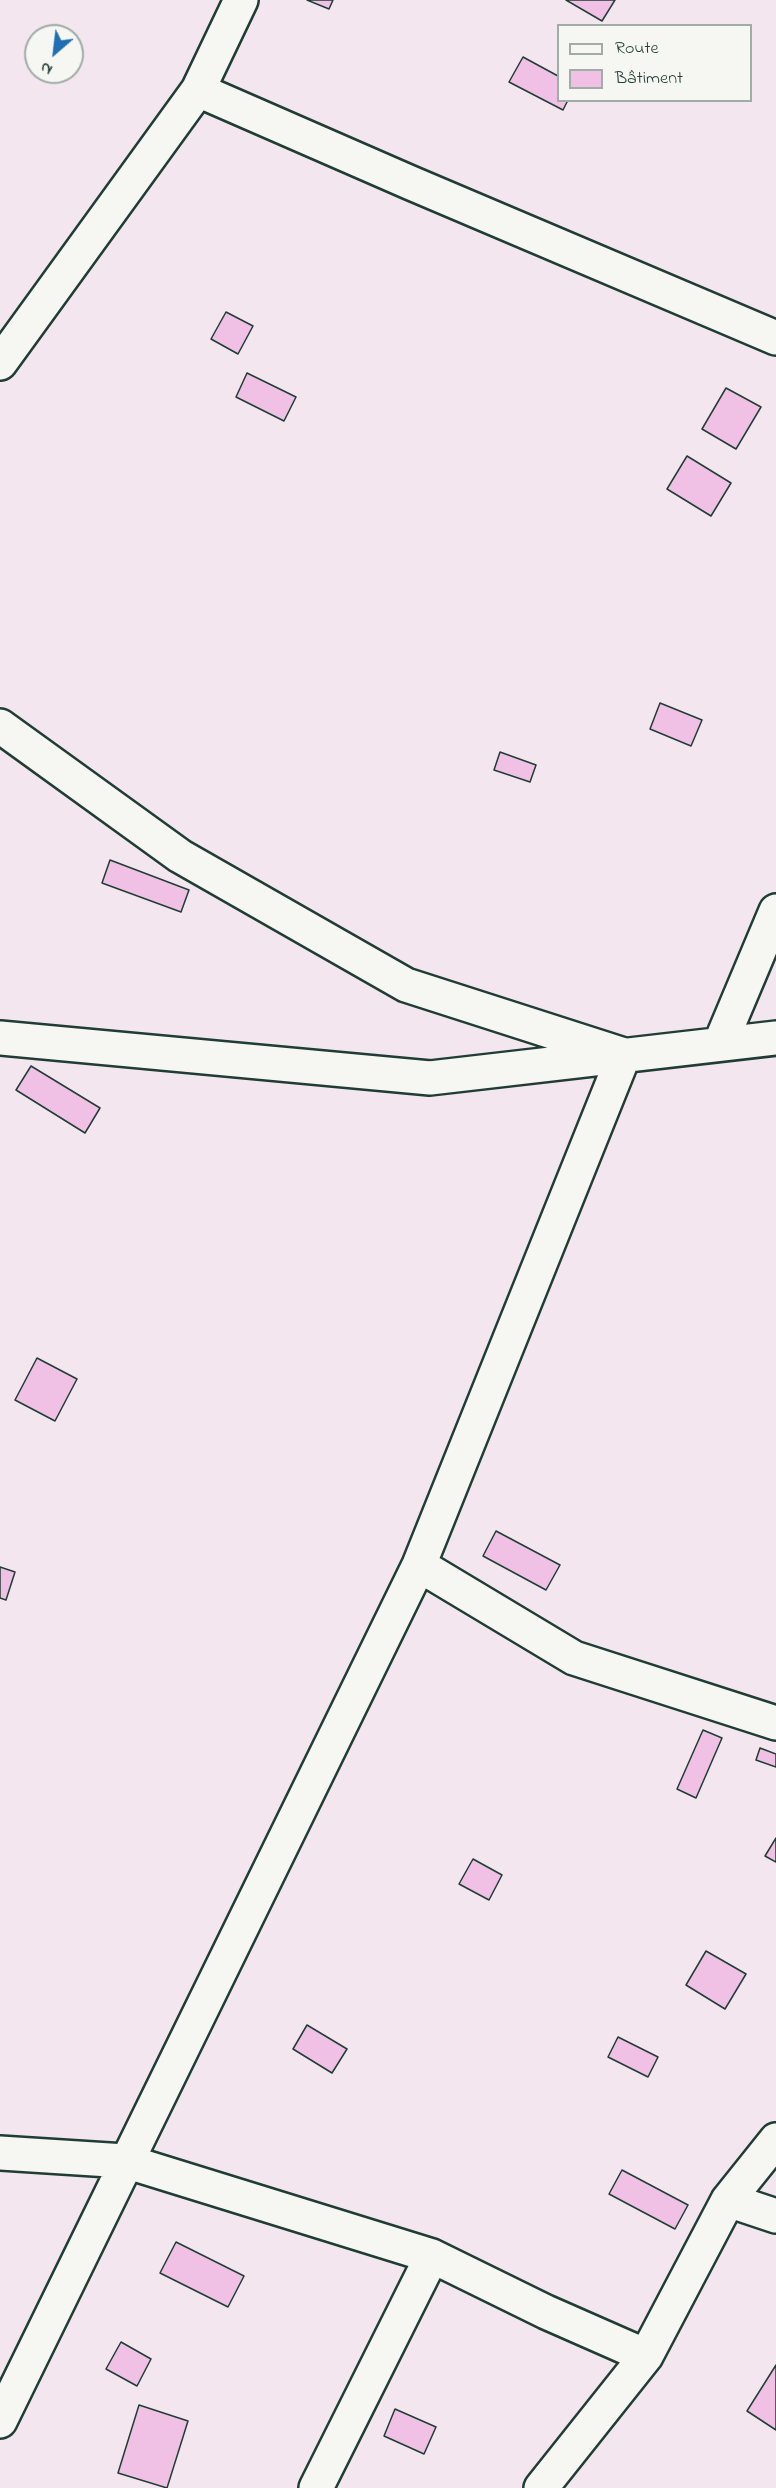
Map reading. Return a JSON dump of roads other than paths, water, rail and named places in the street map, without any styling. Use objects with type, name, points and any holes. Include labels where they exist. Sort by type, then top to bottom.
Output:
[{"type":"street","points":[[0,363],[198,90],[241,0]]},
{"type":"street","points":[[198,90],[776,338]]},
{"type":"street","points":[[0,726],[180,856],[406,985],[624,1055]]},
{"type":"street","points":[[720,1044],[776,911]]},
{"type":"street","points":[[0,1038],[430,1078],[776,1038]]},
{"type":"street","points":[[0,2421],[125,2161],[419,1565],[624,1055]]},
{"type":"street","points":[[419,1565],[574,1658],[776,1723]]},
{"type":"street","points":[[541,2488],[645,2356],[728,2200],[776,2140]]},
{"type":"street","points":[[0,2153],[125,2161],[432,2256],[546,2312],[645,2356]]},
{"type":"street","points":[[728,2200],[776,2216]]},
{"type":"street","points":[[316,2488],[432,2256]]}]
